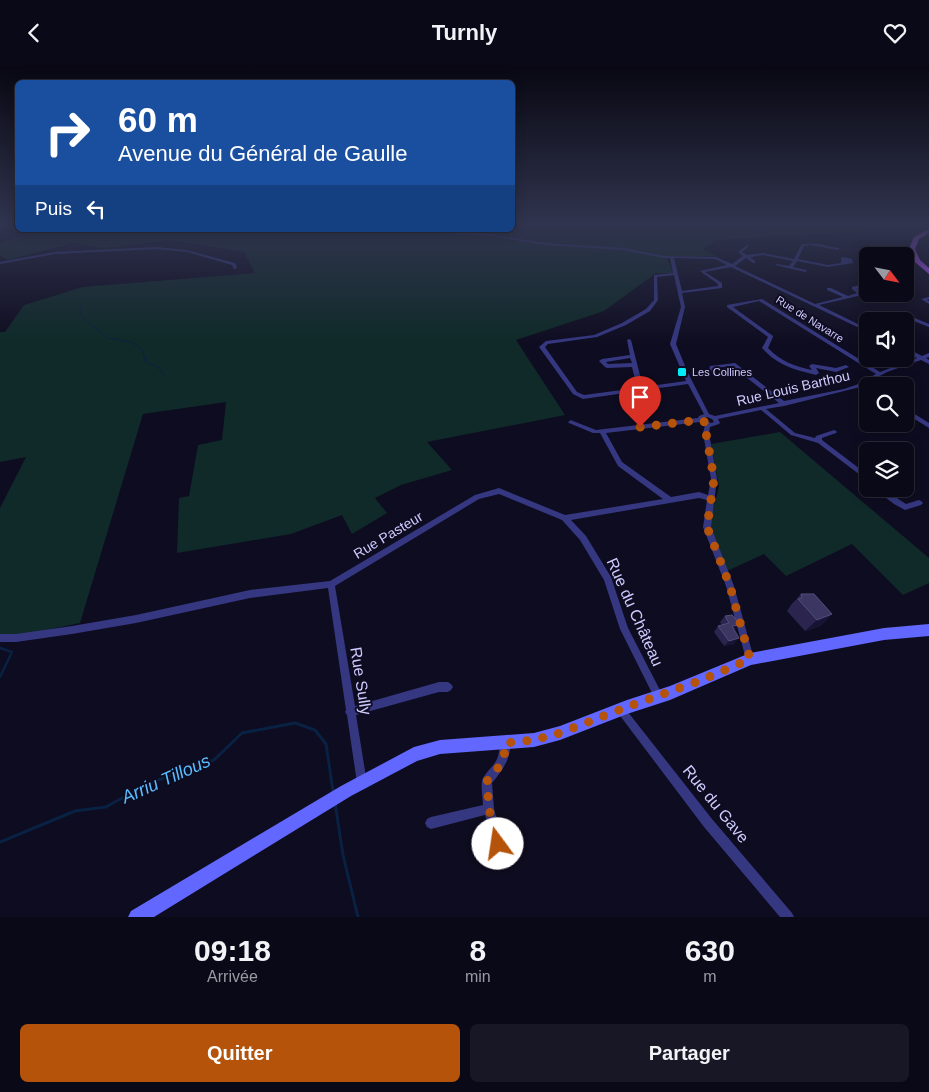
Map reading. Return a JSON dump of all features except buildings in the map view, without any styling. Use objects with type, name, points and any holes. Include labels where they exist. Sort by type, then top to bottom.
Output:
[{"type":"main road","points":[[137,917],[346,791],[414,754],[440,747],[534,740],[560,733],[702,680],[750,659],[884,634],[929,630]]},
{"type":"street","points":[[233,264],[235,268]]},
{"type":"street","points":[[571,423],[595,432],[705,422],[717,423],[715,418],[707,415],[673,343],[682,307],[681,292],[674,264]]},
{"type":"street","points":[[730,264],[859,327]]},
{"type":"street","points":[[807,264],[820,268],[844,264]]},
{"type":"street","points":[[681,292],[720,287],[720,284],[702,271],[733,265]]},
{"type":"street","points":[[777,265],[805,271]]},
{"type":"street","points":[[676,274],[656,276],[656,300],[648,310],[624,325],[595,336],[546,343],[542,347],[575,393],[583,397],[690,382]]},
{"type":"street","points":[[829,289],[847,297]]},
{"type":"street","points":[[815,305],[859,294]]},
{"type":"street","points":[[929,298],[923,299],[929,303]]},
{"type":"street","name":"Rue de Navarre","points":[[846,367],[836,369],[812,366],[816,373],[786,366],[765,348],[771,337],[729,306],[760,300],[880,374]]},
{"type":"street","points":[[914,320],[929,326]]},
{"type":"street","points":[[629,340],[640,388]]},
{"type":"street","points":[[914,354],[929,362]]},
{"type":"street","name":"Rue Louis Barthou","points":[[874,377],[929,355]]},
{"type":"street","points":[[632,356],[602,361],[607,366],[634,365]]},
{"type":"street","points":[[712,370],[712,367],[734,364],[784,404]]},
{"type":"street","name":"Rue Louis Barthou","points":[[715,418],[845,391],[859,384]]},
{"type":"street","points":[[762,408],[793,434],[820,441],[859,472]]},
{"type":"street","points":[[707,415],[703,415],[714,479],[707,527],[730,586],[750,659]]},
{"type":"street","points":[[914,416],[929,426]]},
{"type":"street","points":[[602,431],[620,464],[670,500]]},
{"type":"street","points":[[820,441],[818,437],[834,432]]},
{"type":"street","name":"Rue Pasteur","points":[[0,638],[16,638],[72,630],[136,619],[250,594],[331,584],[477,497],[499,491],[565,518]]},
{"type":"street","points":[[565,518],[699,495],[711,498]]},
{"type":"street","points":[[889,497],[905,507],[919,503]]},
{"type":"street","name":"Rue du Château","points":[[565,518],[583,538],[608,579],[624,629],[658,696]]},
{"type":"street","name":"Rue Sully","points":[[331,584],[362,783]]},
{"type":"street","points":[[350,712],[438,687],[448,687]]},
{"type":"street","name":"Rue du Gave","points":[[621,709],[708,823],[788,917]]},
{"type":"street","points":[[504,846],[498,844],[489,809],[487,781],[502,763],[506,751],[505,743]]},
{"type":"street","points":[[431,823],[489,809]]},
{"type":"green space","points":[[250,264],[669,264],[673,273],[656,273],[604,311],[516,340],[565,415],[427,442],[452,470],[401,485],[375,498],[387,513],[352,534],[342,515],[291,534],[177,553],[179,498],[189,496],[198,445],[222,440],[226,402],[143,414],[80,623],[2,639],[0,643],[0,508],[26,457],[0,462],[0,332],[5,332],[24,305],[83,287],[255,273]]},
{"type":"green space","points":[[780,432],[929,558],[929,583],[903,595],[852,544],[786,576],[764,554],[727,571],[708,528],[719,487],[711,444]]},
{"type":"waterway","points":[[81,305],[81,316],[108,338],[132,342],[143,351],[145,362],[158,367],[166,377]]},
{"type":"waterway","name":"Arriu Tillous","points":[[0,648],[12,652],[0,677]]},
{"type":"waterway","name":"Arriu Tillous","points":[[0,842],[75,811],[106,807],[147,784],[214,760],[242,733],[295,723],[315,730],[326,744],[333,791]]},
{"type":"waterway","name":"Arriu Tillous","points":[[335,803],[343,855],[358,917]]},
{"type":"place","name":"Les Collines","points":[[682,372]]},
{"type":"route","points":[[498,844],[489,809],[487,781],[502,763],[506,751],[505,743],[534,740],[560,733],[621,709],[670,693],[750,659],[730,586],[707,527],[714,479],[706,433],[708,424],[701,420],[640,427]]}]
